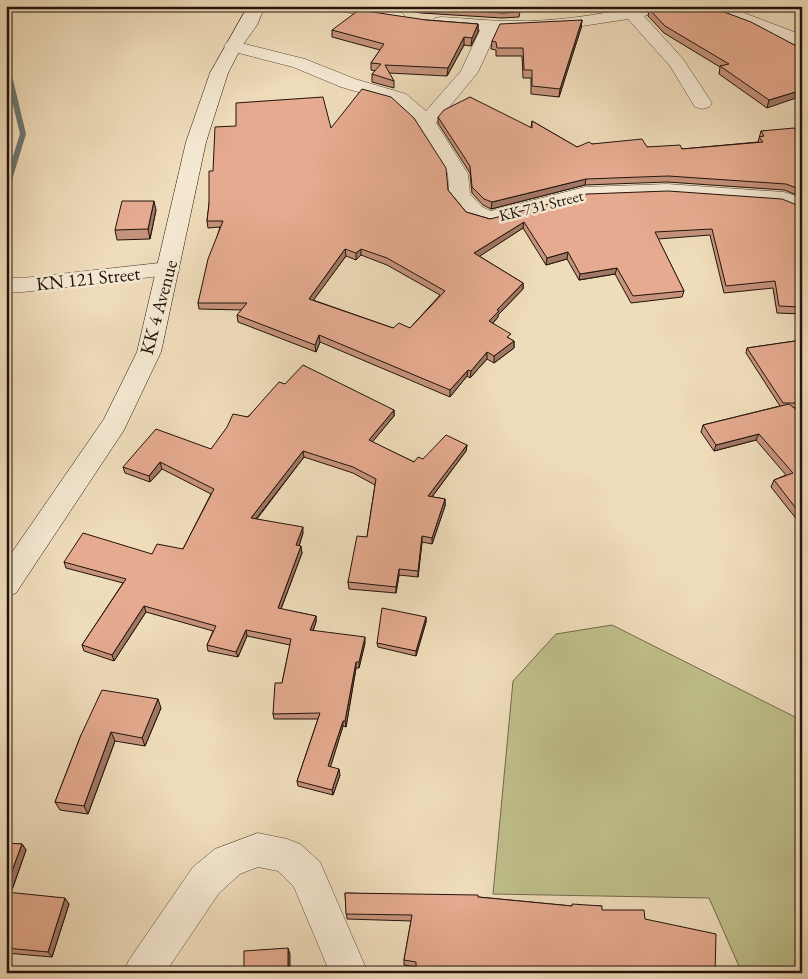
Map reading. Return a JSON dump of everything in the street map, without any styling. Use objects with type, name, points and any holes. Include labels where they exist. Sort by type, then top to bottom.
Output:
[{"type":"street","name":"KK 4 Avenue","points":[[6,584],[115,423],[149,352],[196,142],[219,73],[233,46],[248,25],[257,6]]},
{"type":"street","points":[[341,6],[385,16],[491,26],[521,26],[598,19],[633,14],[663,6]]},
{"type":"street","points":[[709,6],[802,42]]},
{"type":"street","points":[[633,14],[677,63],[702,103]]},
{"type":"street","points":[[426,122],[442,107],[469,72],[491,26]]},
{"type":"street","name":"KK 731 Street","points":[[233,46],[299,63],[348,83],[399,98],[426,122],[458,174],[460,195],[474,212],[490,218],[585,193],[624,191],[667,190],[784,198],[802,206]]},
{"type":"street","name":"KN 121 Street","points":[[6,285],[23,285],[169,269]]},
{"type":"street","points":[[142,973],[206,880],[228,862],[258,850],[286,856],[307,875],[349,973]]},
{"type":"green space","points":[[612,625],[799,719],[802,723],[802,973],[742,973],[709,898],[493,894],[513,681],[556,634]]},
{"type":"building","points":[[413,6],[519,6],[520,12],[502,13]]},
{"type":"building","points":[[663,6],[708,6],[751,22],[802,49],[802,90],[769,100],[720,66],[729,64],[665,26],[649,9]]},
{"type":"building","points":[[359,10],[426,20],[478,24],[472,38],[464,37],[448,68],[385,65],[394,81],[372,74],[381,64],[371,63],[384,44],[332,30]]},
{"type":"building","points":[[582,20],[560,89],[532,86],[532,70],[524,70],[523,48],[497,48],[496,42],[492,41],[500,24]]},
{"type":"building","points":[[362,89],[391,97],[414,118],[446,168],[448,190],[466,212],[490,219],[587,194],[668,191],[782,199],[802,207],[802,307],[779,306],[775,281],[726,286],[712,229],[655,232],[684,291],[633,296],[617,268],[580,274],[568,252],[547,258],[524,222],[474,253],[523,283],[489,321],[511,334],[507,337],[514,341],[494,356],[487,352],[471,371],[468,370],[450,390],[319,335],[315,345],[237,315],[247,303],[198,303],[208,259],[223,221],[207,221],[209,171],[213,171],[215,127],[236,126],[236,103],[323,97],[331,128]],"holes":[[[345,249],[356,253],[361,249],[387,258],[445,291],[410,328],[399,323],[393,328],[309,299]]]},
{"type":"building","points":[[470,97],[532,128],[532,121],[577,147],[589,142],[592,144],[642,139],[647,147],[680,145],[682,149],[763,142],[759,137],[764,136],[761,131],[794,128],[802,134],[802,190],[786,184],[668,176],[586,179],[492,202],[484,199],[472,187],[470,166],[438,117],[444,110]]},
{"type":"building","points":[[122,201],[154,201],[148,229],[115,230]]},
{"type":"building","points":[[802,340],[802,403],[783,403],[747,348]]},
{"type":"building","points":[[303,365],[394,410],[369,440],[414,462],[418,457],[423,459],[446,435],[467,445],[428,496],[445,499],[432,538],[422,536],[418,571],[399,569],[396,587],[348,582],[357,536],[367,537],[376,479],[353,467],[303,451],[251,518],[303,527],[296,545],[301,546],[278,608],[316,616],[310,630],[365,637],[359,662],[356,662],[345,721],[343,721],[328,766],[339,769],[332,790],[297,781],[320,713],[273,714],[275,683],[282,683],[291,639],[246,630],[236,652],[207,645],[216,626],[144,606],[112,655],[82,645],[126,579],[64,562],[83,533],[152,554],[157,544],[183,549],[214,489],[160,462],[149,476],[123,467],[156,429],[211,449],[227,427],[233,414],[248,417],[279,382],[285,384]]},
{"type":"building","points":[[789,404],[802,414],[802,516],[774,480],[793,473],[759,434],[716,445],[703,425]]},
{"type":"building","points":[[382,608],[426,617],[416,651],[377,643]]},
{"type":"building","points":[[102,690],[158,699],[142,738],[111,732],[84,806],[55,802],[81,735]]},
{"type":"building","points":[[6,843],[22,844],[6,887]]},
{"type":"building","points":[[6,892],[65,898],[48,952],[6,948]]},
{"type":"building","points":[[345,893],[478,895],[478,897],[572,906],[572,904],[602,906],[602,910],[644,910],[645,919],[716,934],[715,973],[416,973],[416,962],[404,960],[412,915],[346,914]]},
{"type":"building","points":[[288,948],[288,973],[227,973],[227,967],[244,968],[244,951]]},
{"type":"waterway","points":[[6,63],[23,134],[6,190]]}]
